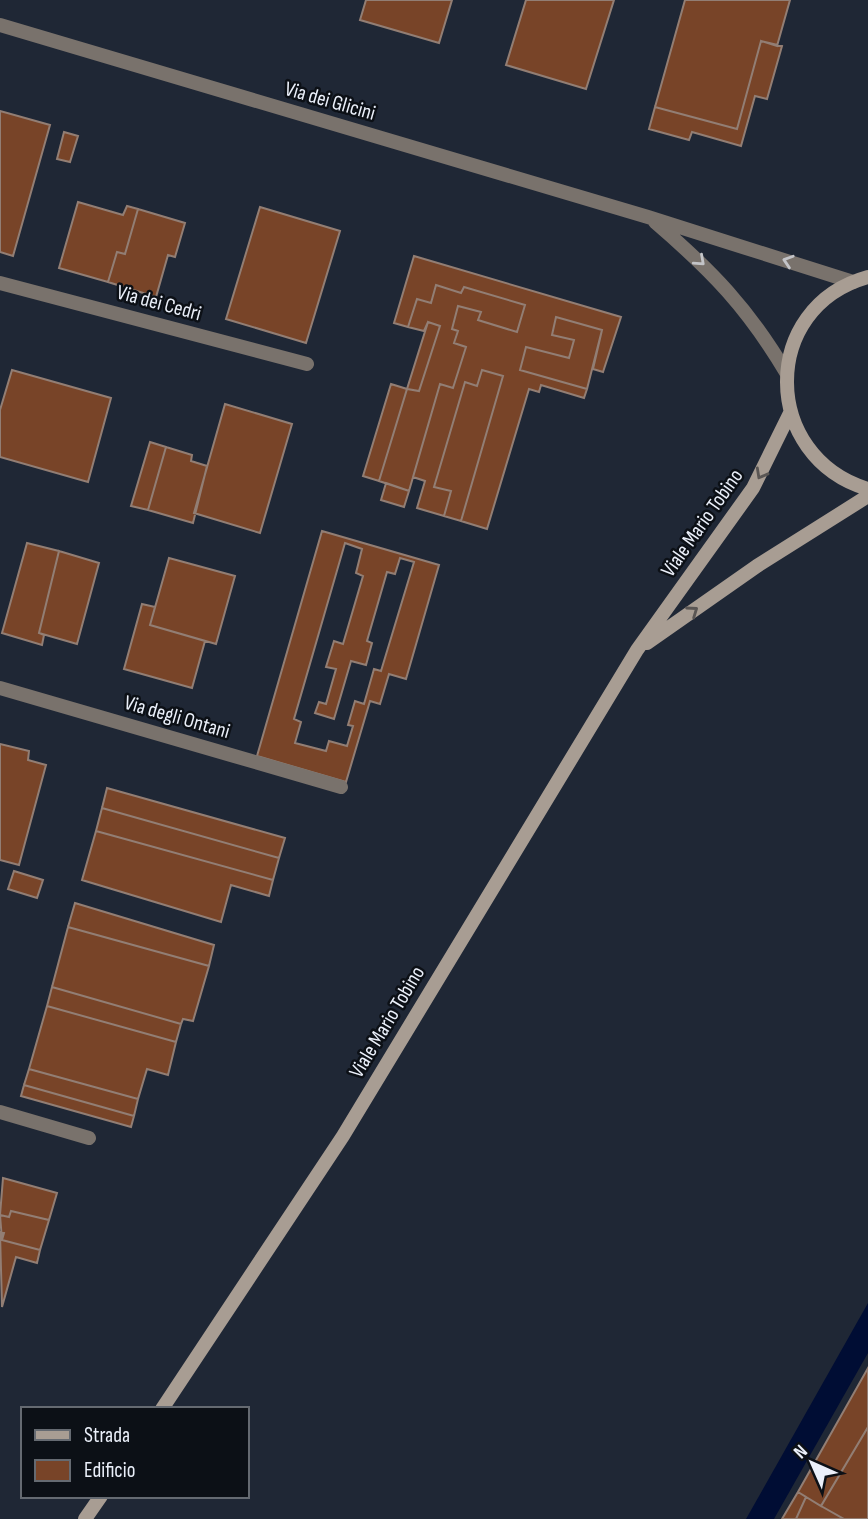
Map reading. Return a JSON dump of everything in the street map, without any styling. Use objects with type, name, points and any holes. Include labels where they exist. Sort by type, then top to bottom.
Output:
[{"type":"main road","points":[[868,277],[827,297],[807,318],[793,345],[786,374],[790,413],[800,438],[816,459],[837,476],[868,489]]},
{"type":"main road","name":"Viale Mario Tobino","points":[[163,1407],[343,1136],[637,650],[753,488],[790,413]]},
{"type":"main road","name":"Viale Mario Tobino","points":[[637,650],[757,566],[868,496]]},
{"type":"main road","points":[[85,1519],[100,1498]]},
{"type":"street","name":"Via dei Glicini","points":[[0,25],[648,217],[853,282]]},
{"type":"street","name":"Via dei Glicini","points":[[648,217],[704,264],[736,298],[761,330],[786,374]]},
{"type":"street","name":"Via dei Cedri","points":[[0,283],[307,364]]},
{"type":"street","name":"Via degli Ontani","points":[[0,688],[341,787]]},
{"type":"street","points":[[0,1112],[89,1138]]},
{"type":"water","points":[[868,1303],[868,1353],[774,1519],[746,1519]]},
{"type":"building","points":[[366,0],[452,0],[439,43],[360,20]]},
{"type":"building","points":[[526,0],[614,0],[586,89],[506,65]]},
{"type":"building","points":[[685,0],[790,0],[777,46],[761,41],[737,129],[655,107]]},
{"type":"building","points":[[761,41],[782,46],[767,99],[755,96],[741,146],[692,132],[689,140],[649,129],[655,107],[737,129]]},
{"type":"building","points":[[0,111],[50,125],[13,256],[0,252]]},
{"type":"building","points":[[64,132],[78,136],[70,162],[57,159]]},
{"type":"building","points":[[78,202],[123,215],[127,206],[138,209],[125,254],[117,252],[108,282],[59,268]]},
{"type":"building","points":[[260,207],[340,231],[306,343],[226,319]]},
{"type":"building","points":[[138,209],[185,223],[175,257],[168,255],[156,297],[108,282],[117,252],[125,254]]},
{"type":"building","points":[[414,256],[621,317],[603,372],[593,369],[602,330],[556,317],[552,335],[574,340],[569,358],[526,347],[520,370],[587,389],[584,398],[541,385],[539,392],[529,389],[487,529],[461,521],[503,376],[482,370],[477,386],[465,382],[434,487],[451,491],[444,516],[417,508],[425,481],[413,477],[440,384],[453,388],[466,347],[454,343],[458,331],[452,329],[458,306],[481,312],[478,320],[517,332],[525,305],[464,287],[461,293],[436,285],[431,303],[417,299],[408,327],[394,323]]},
{"type":"building","points":[[436,285],[461,293],[464,287],[525,305],[517,332],[478,320],[481,312],[458,306],[452,329],[458,331],[454,343],[466,347],[453,388],[440,384],[409,491],[379,481],[407,389],[419,391],[440,326],[428,322],[424,331],[408,327],[417,299],[431,303]]},
{"type":"building","points":[[556,317],[602,330],[587,389],[520,370],[526,347],[569,358],[574,340],[552,335]]},
{"type":"building","points":[[428,322],[440,326],[419,391],[407,389]]},
{"type":"building","points":[[12,370],[111,398],[88,482],[0,457],[0,410]]},
{"type":"building","points":[[482,370],[503,376],[461,521],[444,516],[451,491],[434,487],[465,382],[477,386]]},
{"type":"building","points":[[391,384],[407,389],[379,481],[363,476]]},
{"type":"building","points":[[225,404],[292,424],[260,533],[194,513]]},
{"type":"building","points":[[150,442],[166,447],[148,510],[131,506]]},
{"type":"building","points":[[166,447],[192,455],[191,461],[207,466],[193,523],[148,510]]},
{"type":"building","points":[[386,483],[409,491],[404,507],[381,500]]},
{"type":"building","points":[[322,531],[439,565],[406,679],[389,674],[380,704],[370,701],[346,782],[257,756]],"holes":[[[345,543],[362,549],[356,573],[363,576],[343,644],[334,641],[326,667],[336,669],[326,704],[319,702],[315,713],[334,719],[351,661],[366,665],[372,643],[367,641],[387,572],[395,574],[400,558],[414,562],[381,671],[374,669],[364,704],[355,701],[348,725],[353,726],[347,746],[329,741],[326,751],[295,743],[301,722],[294,719]]]},
{"type":"building","points":[[27,543],[59,551],[39,633],[44,635],[42,645],[2,633]]},
{"type":"building","points":[[59,551],[99,563],[77,644],[39,633]]},
{"type":"building","points":[[169,558],[235,576],[216,644],[150,625]]},
{"type":"building","points":[[142,604],[155,607],[150,625],[205,641],[192,688],[124,669]]},
{"type":"building","points":[[0,744],[29,751],[28,760],[46,765],[19,865],[0,860]]},
{"type":"building","points":[[107,788],[285,838],[279,858],[102,808]]},
{"type":"building","points":[[102,808],[279,858],[273,880],[96,831]]},
{"type":"building","points":[[96,831],[273,880],[269,896],[231,885],[221,922],[82,880]]},
{"type":"building","points":[[14,871],[43,880],[37,898],[8,889]]},
{"type":"building","points":[[75,903],[214,945],[209,966],[68,927]]},
{"type":"building","points":[[68,927],[209,966],[193,1021],[183,1019],[181,1024],[52,987]]},
{"type":"building","points":[[52,987],[181,1024],[176,1042],[47,1006]]},
{"type":"building","points":[[47,1006],[176,1042],[168,1075],[147,1069],[138,1099],[29,1069]]},
{"type":"building","points":[[29,1069],[138,1099],[134,1116],[24,1085]]},
{"type":"building","points":[[24,1085],[134,1116],[131,1127],[21,1096]]},
{"type":"building","points":[[3,1178],[57,1193],[49,1220],[11,1211],[9,1217],[0,1215]]},
{"type":"building","points":[[11,1211],[49,1220],[40,1250],[2,1240],[0,1215],[9,1217]]},
{"type":"building","points":[[0,1232],[4,1233],[2,1240],[40,1250],[37,1263],[16,1257],[2,1307]]},
{"type":"building","points":[[868,1368],[868,1427],[821,1506],[798,1492]]},
{"type":"building","points":[[868,1427],[868,1519],[844,1519],[821,1506]]},
{"type":"building","points":[[798,1492],[806,1497],[796,1519],[782,1519]]},
{"type":"building","points":[[806,1497],[821,1506],[844,1519],[796,1519]]}]
